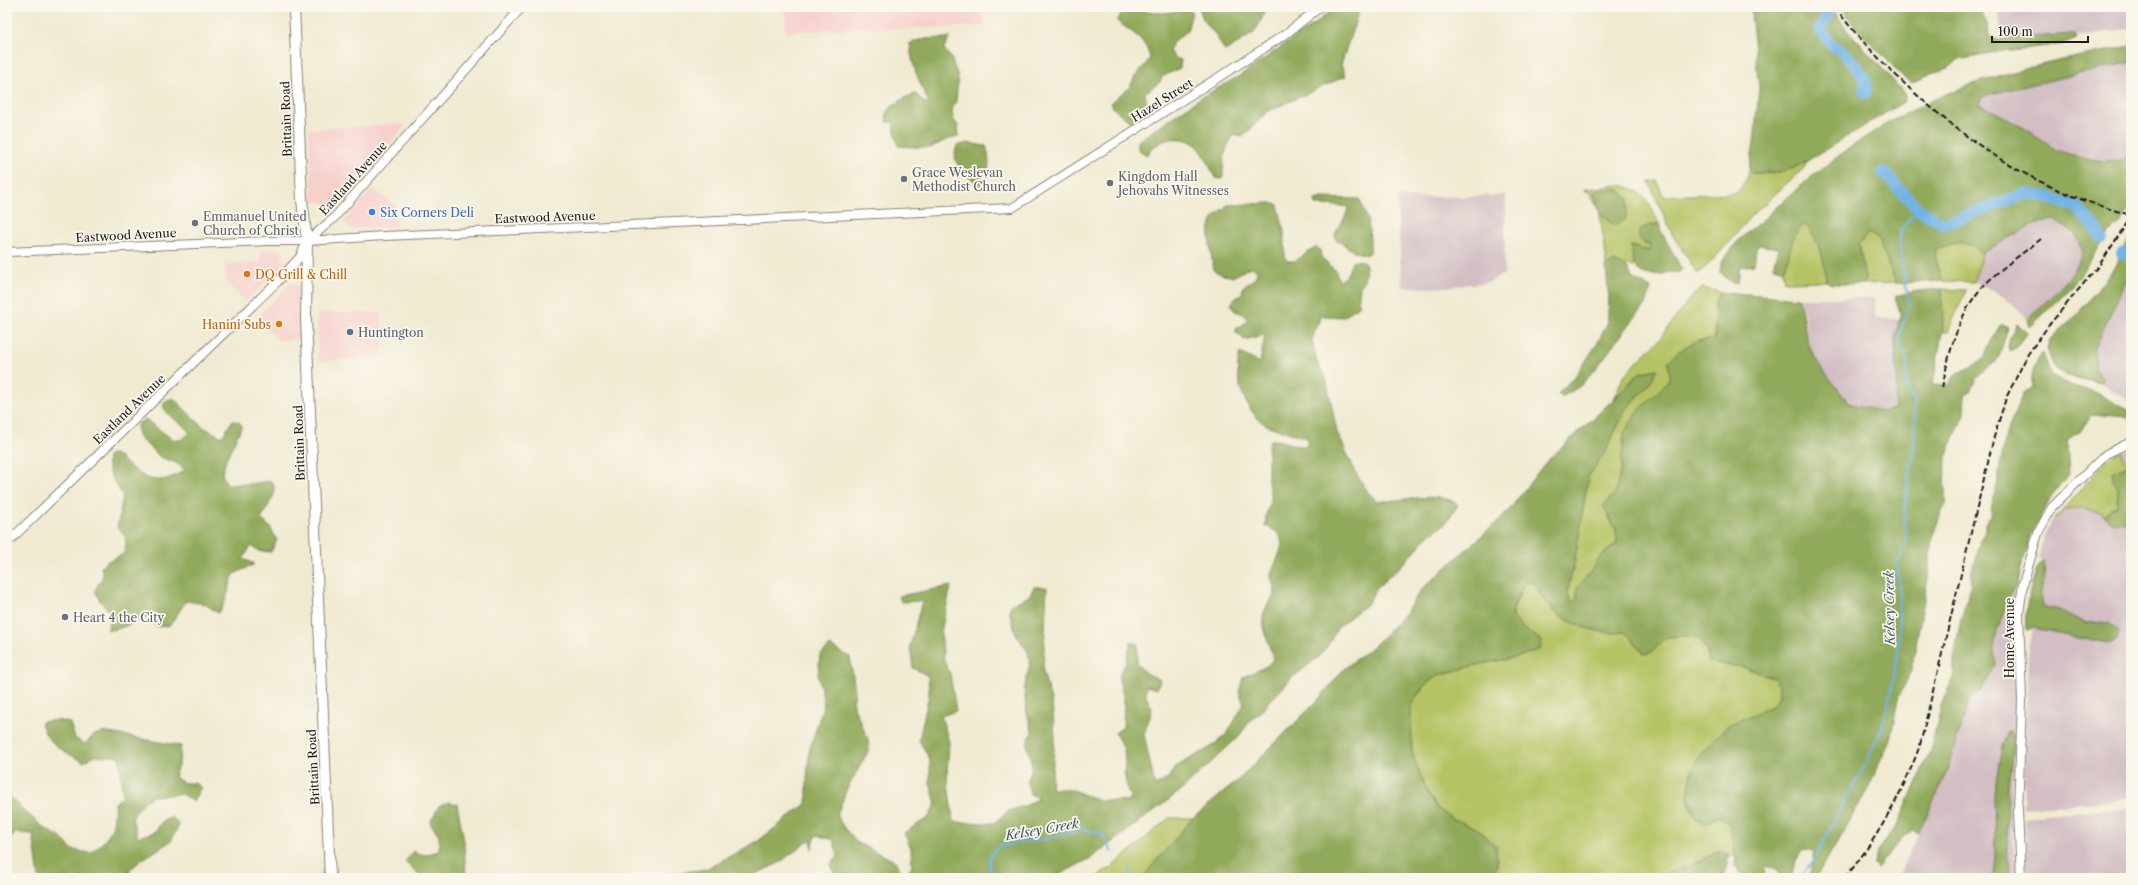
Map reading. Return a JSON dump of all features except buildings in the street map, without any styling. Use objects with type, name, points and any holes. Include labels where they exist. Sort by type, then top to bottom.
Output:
[{"type":"main road","name":"Brittain Road","points":[[294,7],[302,200],[307,241],[306,319],[330,878]]},
{"type":"street","name":"Eastland Avenue","points":[[7,543],[277,282],[300,257],[307,241],[333,219],[522,7]]},
{"type":"street","name":"Hazel Street","points":[[1012,208],[1263,49],[1287,33],[1320,7]]},
{"type":"street","name":"Eastwood Avenue","points":[[7,252],[268,241],[307,241],[378,236],[1012,208]]},
{"type":"street","name":"Home Avenue","points":[[2021,878],[2018,811],[2022,702],[2019,614],[2023,584],[2038,533],[2052,507],[2106,454],[2131,442]]},
{"type":"shaded area","points":[[784,7],[983,7],[985,26],[901,29],[860,28],[786,32]]},
{"type":"shaded area","points":[[1998,7],[2131,7],[2131,28],[2020,46],[2011,44],[2001,33]]},
{"type":"shaded area","points":[[2131,60],[2131,157],[2122,160],[2103,161],[2082,158],[2056,150],[2010,119],[1980,105],[1975,94]]},
{"type":"shaded area","points":[[401,124],[405,127],[334,205],[312,201],[309,129]]},
{"type":"shaded area","points":[[373,188],[391,203],[395,201],[396,227],[351,229],[344,221]]},
{"type":"shaded area","points":[[1506,195],[1504,274],[1489,282],[1437,288],[1402,287],[1397,198]]},
{"type":"shaded area","points":[[2055,220],[2080,241],[2083,251],[2080,263],[2066,281],[2027,320],[2018,309],[2005,298],[1993,290],[1974,282],[1982,253],[2034,224]]},
{"type":"shaded area","points":[[282,249],[284,263],[246,302],[226,283],[225,264],[260,262],[260,250]]},
{"type":"shaded area","points":[[2131,279],[2131,402],[2101,383],[2103,377],[2096,369],[2094,347],[2113,310],[2122,288],[2126,281]]},
{"type":"shaded area","points":[[291,283],[298,286],[300,339],[278,340],[256,317]]},
{"type":"shaded area","points":[[1798,298],[1875,298],[1875,318],[1899,319],[1898,391],[1894,409],[1884,412],[1848,403],[1841,392],[1826,376],[1810,349],[1804,313]]},
{"type":"shaded area","points":[[317,313],[382,313],[383,357],[318,362]]},
{"type":"shaded area","points":[[2131,449],[2131,470],[2121,451]]},
{"type":"shaded area","points":[[2085,509],[2101,512],[2113,523],[2131,522],[2131,796],[2111,801],[2023,808],[2028,656],[2033,628],[2109,643],[2104,627],[2087,630],[2059,610],[2042,606],[2041,602],[2043,561],[2038,559],[2044,536],[2050,523],[2062,510]]},
{"type":"shaded area","points":[[2015,590],[2016,717],[2011,815],[2016,878],[1898,878],[1944,779],[1969,701],[1980,692],[1996,664],[1993,654],[1997,631]]},
{"type":"shaded area","points":[[2131,808],[2131,878],[2027,878],[2024,817]]},
{"type":"green space","points":[[1125,7],[1140,7],[1147,12],[1163,13],[1186,10],[1192,12],[1187,31],[1173,42],[1169,51],[1175,58],[1181,60],[1180,68],[1162,77],[1160,82],[1145,93],[1147,103],[1145,117],[1133,124],[1113,108],[1111,102],[1129,88],[1135,77],[1150,59],[1146,46],[1142,41],[1117,21]]},
{"type":"green space","points":[[1272,7],[1266,11],[1254,33],[1225,51],[1215,34],[1204,22],[1199,8]]},
{"type":"green space","points":[[1331,7],[1360,7],[1341,65],[1346,76],[1267,112],[1243,137],[1235,134],[1226,149],[1223,166],[1223,179],[1215,178],[1204,154],[1199,148],[1188,140],[1167,140],[1154,147],[1147,155],[1138,150],[1138,141],[1200,98],[1243,74],[1296,36],[1307,30],[1328,13]]},
{"type":"green space","points":[[1749,7],[1831,7],[1846,28],[1906,95],[1905,101],[1807,161],[1780,173],[1751,173],[1749,171],[1754,143],[1759,88],[1751,13]]},
{"type":"green space","points":[[1841,7],[1979,7],[1987,24],[1989,36],[1995,39],[2074,34],[2077,39],[2064,44],[1995,52],[1959,59],[1949,68],[1931,73],[1921,80],[1912,83],[1905,79],[1855,26]]},
{"type":"green space","points":[[950,38],[944,49],[951,58],[958,76],[956,101],[952,110],[953,119],[958,126],[959,136],[946,140],[930,148],[898,146],[893,122],[887,122],[886,113],[899,101],[916,94],[923,102],[929,103],[914,67],[910,43],[922,39]]},
{"type":"green space","points":[[2131,46],[2131,62],[1990,94],[1981,99],[1980,105],[2010,119],[2056,150],[2082,158],[2103,161],[2122,160],[2131,154],[2131,207],[2121,223],[2111,231],[2070,289],[2030,327],[2027,320],[2072,273],[2078,263],[2081,253],[2080,243],[2076,236],[2055,220],[2034,224],[1982,253],[1966,243],[1955,243],[1936,249],[1935,261],[1943,281],[1896,283],[1877,237],[1868,233],[1859,244],[1865,279],[1863,284],[1831,284],[1826,281],[1824,265],[1818,244],[1805,224],[1800,228],[1793,239],[1783,270],[1773,266],[1778,248],[1759,245],[1756,249],[1754,265],[1740,267],[1738,283],[1732,283],[1720,272],[1726,256],[1739,240],[1808,180],[1829,163],[1873,132],[1919,106],[1967,86],[2013,72]]},
{"type":"green space","points":[[967,143],[986,146],[989,166],[987,176],[981,185],[965,174],[957,164],[955,158],[957,146]]},
{"type":"green space","points":[[1807,161],[1804,168],[1750,217],[1717,256],[1698,274],[1673,236],[1649,182],[1657,181],[1663,196],[1737,193],[1747,178],[1749,171],[1751,173],[1780,173]]},
{"type":"green space","points":[[1621,185],[1636,191],[1646,199],[1659,224],[1649,225],[1639,231],[1643,244],[1651,246],[1650,251],[1638,248],[1632,254],[1634,267],[1613,262],[1606,267],[1605,248],[1599,210],[1588,191],[1584,191],[1585,189]]},
{"type":"green space","points":[[1618,189],[1629,199],[1626,219],[1615,226],[1603,217],[1593,193],[1598,190]]},
{"type":"green space","points":[[1321,198],[1359,199],[1367,218],[1370,238],[1370,251],[1366,255],[1353,251],[1336,239],[1335,235],[1348,207],[1316,205],[1315,200]]},
{"type":"green space","points":[[1271,203],[1278,205],[1284,230],[1285,255],[1287,261],[1295,261],[1316,247],[1320,250],[1321,257],[1335,270],[1340,282],[1348,273],[1352,262],[1361,260],[1366,265],[1365,278],[1360,287],[1358,306],[1344,317],[1321,316],[1312,340],[1317,363],[1326,378],[1337,432],[1356,473],[1367,491],[1377,501],[1431,497],[1451,501],[1458,505],[1445,524],[1431,533],[1400,567],[1376,589],[1368,603],[1339,626],[1326,648],[1317,658],[1292,678],[1247,725],[1239,736],[1183,789],[1091,858],[1053,878],[835,878],[831,863],[838,856],[833,840],[816,835],[812,849],[811,839],[779,863],[747,878],[661,878],[675,873],[706,869],[758,841],[807,803],[809,752],[824,703],[818,675],[820,655],[830,646],[850,657],[855,690],[853,705],[868,739],[869,750],[846,791],[837,816],[844,828],[858,843],[895,861],[902,873],[912,868],[911,848],[904,833],[929,817],[936,803],[930,784],[930,760],[919,740],[929,694],[928,676],[913,668],[910,646],[922,601],[901,602],[899,596],[951,586],[941,633],[944,660],[950,674],[956,711],[941,716],[949,742],[947,775],[953,820],[955,822],[994,823],[1008,811],[1027,805],[1039,798],[1030,794],[1027,782],[1032,767],[1027,744],[1032,732],[1027,713],[1024,690],[1030,663],[1028,652],[1016,634],[1009,610],[1012,604],[1029,596],[1034,587],[1047,587],[1043,672],[1052,704],[1055,736],[1051,789],[1070,789],[1098,800],[1132,801],[1128,792],[1124,772],[1124,749],[1115,733],[1123,727],[1124,700],[1119,679],[1120,672],[1125,665],[1131,642],[1138,644],[1137,663],[1144,672],[1160,680],[1157,689],[1146,686],[1146,696],[1152,709],[1144,734],[1155,786],[1169,777],[1174,768],[1211,747],[1227,734],[1244,704],[1239,692],[1243,677],[1267,666],[1273,659],[1265,632],[1263,617],[1265,610],[1275,592],[1271,579],[1271,572],[1279,556],[1282,545],[1280,536],[1277,532],[1265,526],[1271,498],[1268,482],[1268,445],[1270,440],[1275,440],[1298,446],[1306,446],[1308,438],[1266,425],[1255,416],[1245,399],[1239,381],[1238,362],[1240,353],[1260,363],[1265,335],[1244,340],[1236,332],[1236,328],[1243,325],[1247,320],[1244,314],[1235,311],[1231,304],[1235,298],[1242,294],[1243,287],[1255,278],[1257,272],[1253,267],[1233,276],[1226,276],[1214,271],[1210,246],[1210,226],[1213,219],[1227,205]]},
{"type":"green space","points":[[1659,224],[1661,231],[1682,270],[1677,273],[1647,274],[1642,273],[1635,266],[1631,246],[1650,251],[1651,246],[1639,240],[1639,231],[1649,225]]},
{"type":"green space","points":[[1805,224],[1816,237],[1825,265],[1826,281],[1784,282],[1783,270],[1793,236],[1797,230]]},
{"type":"green space","points":[[1868,233],[1877,237],[1896,283],[1863,284],[1865,279],[1859,244]]},
{"type":"green space","points":[[2131,236],[2131,279],[2126,281],[2122,288],[2113,310],[2094,347],[2096,369],[2103,378],[2101,383],[2060,372],[2051,362],[2047,349],[2050,340],[2076,316],[2111,272]]},
{"type":"green space","points":[[1957,242],[1970,243],[1982,253],[1974,282],[1943,281],[1937,269],[1936,249]]},
{"type":"green space","points":[[1613,262],[1625,265],[1633,279],[1651,288],[1647,302],[1593,372],[1580,386],[1562,397],[1558,394],[1576,375],[1597,344],[1607,324],[1609,300],[1606,267]]},
{"type":"green space","points":[[1702,288],[1721,292],[1715,301],[1715,339],[1694,341],[1668,362],[1670,374],[1667,383],[1624,433],[1621,469],[1615,494],[1610,498],[1608,516],[1616,530],[1617,543],[1601,556],[1577,598],[1572,603],[1567,594],[1580,530],[1588,477],[1606,451],[1625,410],[1648,386],[1657,369],[1639,373],[1613,399],[1624,375],[1661,338],[1687,302]]},
{"type":"green space","points":[[1942,289],[1966,290],[1948,332],[1942,332]]},
{"type":"green space","points":[[1942,289],[1943,327],[1933,384],[1951,385],[1950,381],[1954,376],[1984,359],[1988,347],[2001,325],[2003,324],[2008,327],[1999,357],[1976,379],[1969,393],[1965,393],[1964,415],[1946,457],[1945,503],[1932,537],[1928,578],[1912,666],[1906,683],[1899,695],[1890,740],[1868,789],[1816,878],[1809,878],[1814,851],[1804,849],[1795,862],[1791,878],[1783,878],[1777,868],[1766,865],[1765,878],[1746,878],[1735,866],[1736,857],[1730,825],[1719,816],[1706,824],[1695,817],[1688,799],[1691,773],[1699,755],[1727,726],[1772,706],[1779,697],[1778,686],[1775,678],[1743,667],[1707,662],[1707,650],[1699,638],[1688,636],[1667,637],[1652,652],[1645,654],[1627,634],[1623,632],[1615,633],[1597,631],[1571,622],[1556,613],[1550,607],[1533,583],[1525,583],[1513,608],[1513,617],[1523,628],[1542,641],[1540,649],[1518,657],[1438,675],[1424,686],[1411,705],[1412,753],[1427,792],[1438,809],[1453,819],[1476,828],[1495,845],[1497,867],[1487,878],[1142,878],[1193,818],[1235,783],[1316,702],[1345,668],[1378,642],[1404,615],[1421,590],[1506,514],[1545,463],[1627,387],[1639,373],[1658,369],[1648,386],[1625,410],[1606,451],[1588,477],[1575,560],[1567,593],[1572,603],[1577,598],[1577,588],[1601,556],[1617,543],[1616,530],[1603,505],[1615,494],[1621,469],[1624,433],[1639,410],[1667,383],[1670,374],[1668,362],[1679,351],[1689,345],[1715,339],[1715,301],[1721,292],[1798,298],[1811,350],[1819,364],[1848,403],[1884,412],[1894,409],[1897,393],[1895,344],[1900,315],[1895,296],[1917,291]]},
{"type":"green space","points":[[2017,324],[2025,330],[2027,334],[2017,347],[2011,351],[2008,347],[2010,337]]},
{"type":"green space","points":[[2043,353],[2051,376],[2073,386],[2097,393],[2129,411],[2128,417],[2091,414],[2080,432],[2068,439],[2069,474],[2050,499],[2040,520],[2030,535],[2029,547],[2023,559],[2018,584],[2009,599],[1997,631],[1993,654],[1996,664],[1980,692],[1969,701],[1944,779],[1918,834],[1913,830],[1904,836],[1877,868],[1873,864],[1879,850],[1898,824],[1930,751],[1942,703],[1954,675],[1954,658],[1961,618],[1969,595],[1972,570],[1980,541],[1985,530],[1985,524],[1991,516],[1992,500],[1999,481],[1999,471],[2006,434],[2023,393],[2032,387],[2034,368],[2040,355]]},
{"type":"green space","points":[[173,398],[203,427],[222,437],[232,421],[239,422],[242,426],[226,459],[222,474],[227,484],[247,484],[271,481],[274,484],[274,495],[261,519],[270,527],[277,540],[271,552],[259,551],[251,546],[243,559],[255,564],[234,574],[224,604],[218,613],[205,604],[186,601],[170,625],[159,627],[146,618],[113,630],[108,630],[109,611],[100,601],[95,590],[103,576],[101,567],[106,562],[124,554],[126,546],[125,537],[117,528],[123,496],[109,471],[109,454],[115,454],[139,474],[155,480],[164,480],[185,470],[176,463],[160,457],[138,436],[137,425],[145,419],[172,439],[181,440],[190,433],[163,407],[165,401]]},
{"type":"green space","points":[[2121,451],[2128,465],[2112,472],[2113,479],[2118,489],[2117,505],[2110,508],[2104,516],[2101,512],[2085,509],[2062,510],[2106,461]]},
{"type":"green space","points":[[2128,465],[2131,470],[2131,522],[2113,523],[2104,516],[2110,508],[2117,505],[2118,489],[2113,479],[2112,472]]},
{"type":"green space","points":[[2043,561],[2044,573],[2041,595],[2042,606],[2059,610],[2087,624],[2108,623],[2120,633],[2118,639],[2109,643],[2033,628],[2029,631],[2026,630],[2026,613],[2029,597],[2038,566]]},
{"type":"green space","points":[[1525,583],[1533,583],[1550,607],[1556,613],[1571,622],[1597,631],[1615,633],[1623,632],[1630,637],[1645,654],[1652,652],[1667,637],[1688,636],[1699,638],[1707,650],[1724,665],[1743,667],[1775,678],[1778,686],[1779,698],[1772,706],[1727,726],[1691,773],[1688,799],[1695,817],[1706,823],[1719,816],[1730,825],[1736,857],[1718,851],[1694,864],[1654,878],[1487,878],[1497,867],[1497,846],[1476,829],[1453,819],[1438,809],[1427,792],[1412,753],[1411,705],[1424,686],[1438,675],[1518,657],[1540,649],[1542,641],[1523,628],[1513,617],[1513,608]]},
{"type":"green space","points":[[58,720],[70,723],[75,738],[85,744],[94,735],[105,732],[181,746],[179,763],[174,777],[184,783],[195,783],[201,788],[193,801],[181,794],[153,796],[143,802],[132,818],[138,837],[155,832],[163,821],[172,817],[179,825],[171,841],[143,859],[128,871],[141,878],[39,878],[33,834],[16,833],[7,841],[7,791],[13,801],[44,828],[60,837],[73,850],[91,853],[104,841],[110,832],[114,820],[115,803],[123,796],[119,756],[93,756],[84,762],[64,751],[47,737],[41,722]]},
{"type":"green space","points":[[2009,730],[2012,743],[2012,757],[2008,796],[2009,878],[1993,878],[1995,856],[1994,793],[2002,746]]},
{"type":"green space","points":[[449,802],[457,804],[464,841],[466,878],[423,878],[405,862],[413,851],[424,855],[439,851],[439,835],[430,823],[439,806]]},
{"type":"green space","points":[[1169,818],[1193,818],[1142,878],[1095,878],[1112,867]]},
{"type":"green space","points":[[1718,851],[1729,856],[1723,878],[1654,878],[1694,864]]},
{"type":"waterway","points":[[1832,7],[1820,29],[1831,44],[1846,54],[1866,80],[1865,93]]},
{"type":"waterway","points":[[1883,172],[1918,209],[1944,224],[2027,193],[2048,197],[2076,207],[2094,226],[2102,239]]},
{"type":"waterway","name":"Kelsey Creek","points":[[1800,878],[1815,858],[1840,809],[1866,764],[1883,724],[1891,693],[1898,651],[1900,593],[1897,563],[1906,541],[1904,511],[1914,447],[1915,402],[1906,388],[1907,361],[1901,348],[1900,335],[1909,303],[1900,251],[1900,230],[1918,209]]},
{"type":"waterway","points":[[2122,253],[2131,254]]},
{"type":"waterway","name":"Kelsey Creek","points":[[990,878],[989,859],[998,846],[1040,840],[1084,830],[1101,833],[1112,852]]},
{"type":"waterway","name":"Kelsey Creek","points":[[1129,869],[1132,878]]},
{"type":"waterway","name":"Kelsey Creek","points":[[1170,878],[1175,874],[1184,878]]},
{"type":"railway","points":[[1835,7],[1869,48],[1906,85],[1957,129],[1983,148],[2010,165],[2067,194],[2131,215]]},
{"type":"railway","points":[[1845,878],[1868,847],[1888,815],[1905,781],[1920,745],[1994,437],[2006,398],[2028,354],[2049,325],[2100,264],[2131,217]]},
{"type":"railway","points":[[1942,388],[1959,325],[1971,302],[1979,291],[1993,277],[2041,239]]},
{"type":"place","name":"Grace Wesleyan Methodist Church","points":[[904,179]]},
{"type":"place","name":"Kingdom Hall Jehovahs Witnesses","points":[[1110,183]]},
{"type":"place","name":"Six Corners Deli","points":[[372,212]]},
{"type":"place","name":"Emmanuel United Church of Christ","points":[[195,223]]},
{"type":"place","name":"DQ Grill & Chill","points":[[247,274]]},
{"type":"place","name":"Hanini Subs","points":[[279,324]]},
{"type":"place","name":"Huntington","points":[[350,332]]},
{"type":"place","name":"Heart 4 the City","points":[[65,617]]}]
